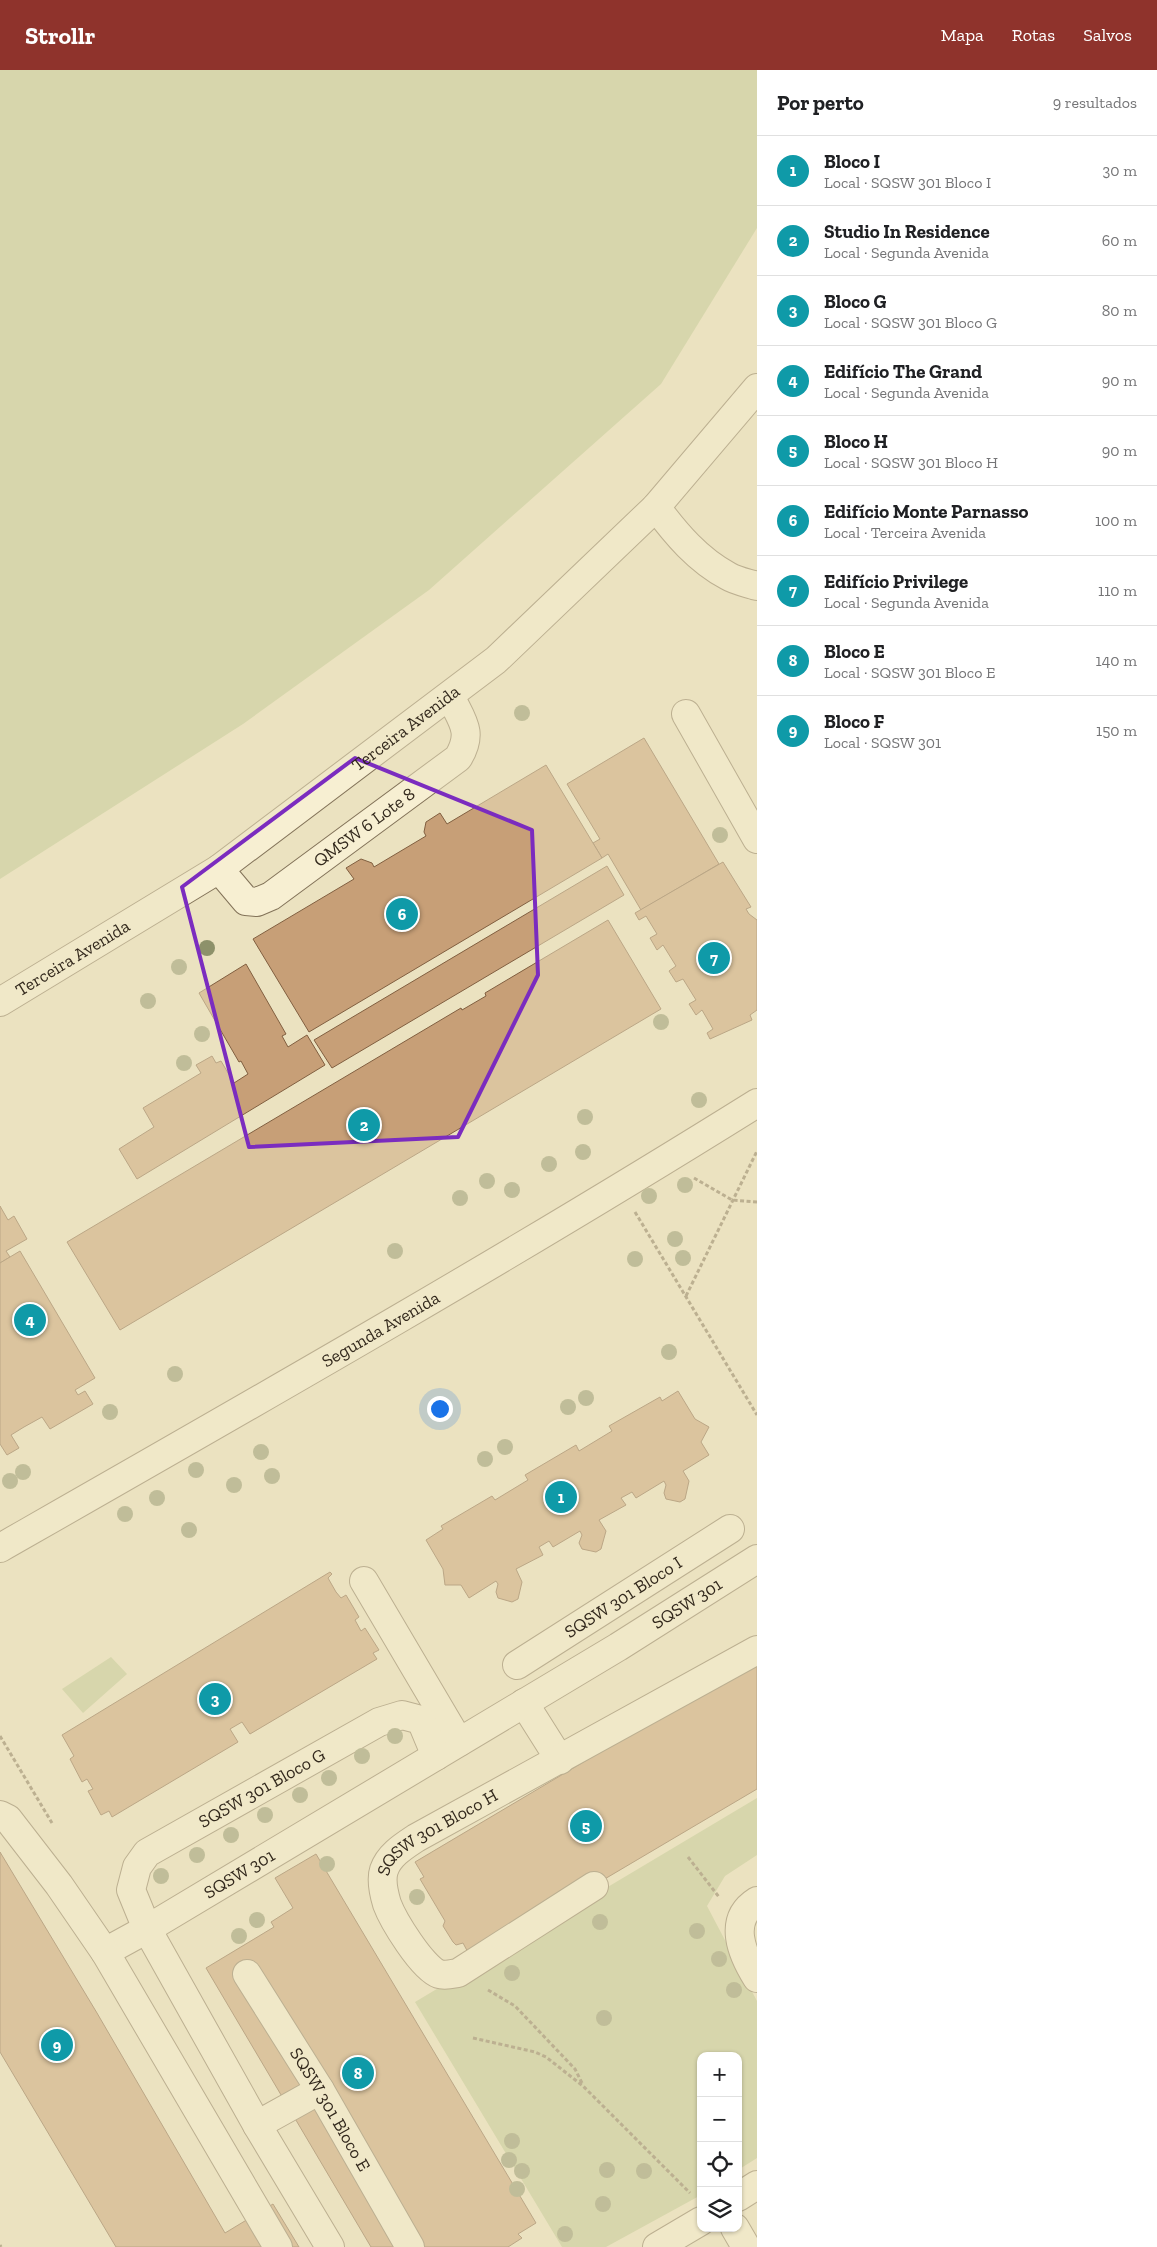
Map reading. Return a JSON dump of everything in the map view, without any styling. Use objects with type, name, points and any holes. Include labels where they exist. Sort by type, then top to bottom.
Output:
[{"type":"street","name":"Terceira Avenida","points":[[0,1002],[220,869],[496,660],[656,507],[757,388]]},
{"type":"street","points":[[656,507],[676,534],[702,558],[729,577],[757,586]]},
{"type":"street","name":"QMSW 6 Lote 8","points":[[220,869],[246,901],[256,902],[271,896],[458,758],[465,746],[468,734],[450,696]]},
{"type":"street","points":[[686,714],[757,838]]},
{"type":"street","name":"Segunda Avenida","points":[[0,1548],[220,1423],[667,1159],[757,1103]]},
{"type":"street","name":"SQSW 301 Bloco I","points":[[517,1665],[730,1529]]},
{"type":"street","name":"SQSW 301","points":[[105,1952],[147,1929],[524,1704],[757,1559]]},
{"type":"street","points":[[364,1580],[459,1742]]},
{"type":"street","points":[[597,1613],[618,1647]]},
{"type":"street","name":"SQSW 301 Bloco H","points":[[458,1973],[439,1974],[427,1967],[401,1929],[387,1904],[383,1886],[384,1870],[396,1851],[416,1838],[757,1650]]},
{"type":"street","points":[[524,1704],[560,1760]]},
{"type":"street","name":"SQSW 301 Bloco G","points":[[147,1929],[131,1890],[138,1868],[147,1853],[379,1722],[402,1715],[421,1720],[436,1756]]},
{"type":"street","points":[[0,1815],[8,1820],[59,1885],[105,1952],[278,2247]]},
{"type":"street","points":[[458,1973],[594,1886]]},
{"type":"street","points":[[757,1901],[750,1906],[740,1923],[740,1939],[746,1961],[757,1978]]},
{"type":"street","points":[[147,1929],[257,2125],[330,2247]]},
{"type":"street","name":"SQSW 301 Bloco E","points":[[247,1974],[320,2090],[410,2247]]},
{"type":"street","points":[[257,2125],[320,2090]]},
{"type":"street","points":[[742,2194],[757,2185]]},
{"type":"street","points":[[657,2247],[697,2210]]},
{"type":"street","points":[[738,2232],[746,2247]]},
{"type":"path","points":[[686,1296],[757,1151]]},
{"type":"path","points":[[667,1159],[732,1200],[757,1202]]},
{"type":"path","points":[[634,1209],[757,1415]]},
{"type":"path","points":[[688,1857],[740,1923]]},
{"type":"path","points":[[458,1973],[515,2006],[575,2069],[583,2086]]},
{"type":"path","points":[[473,2038],[535,2052],[546,2057],[583,2086],[697,2208]]},
{"type":"highlighted area","points":[[355,758],[532,830],[538,975],[458,1137],[249,1147],[182,887]]},
{"type":"green space","points":[[0,70],[757,70],[757,228],[661,384],[429,590],[243,724],[0,879]]},
{"type":"green space","points":[[111,1657],[127,1674],[83,1713],[62,1689]]},
{"type":"green space","points":[[757,1798],[757,1855],[725,1876],[707,1906],[757,2001],[757,2158],[742,2167],[742,2052],[697,2052],[697,2197],[606,2247],[562,2247],[415,2002]]},
{"type":"building","points":[[644,738],[719,864],[641,910],[608,854],[602,858],[593,843],[600,839],[567,784]]},
{"type":"building","points":[[546,765],[602,858],[309,1032],[253,939],[354,879],[346,868],[361,859],[372,863],[374,867],[426,836],[424,832],[426,822],[440,813],[447,824]]},
{"type":"building","points":[[723,862],[751,907],[746,909],[757,920],[757,1010],[750,1015],[752,1020],[710,1039],[707,1033],[713,1029],[702,1010],[696,1015],[689,1004],[696,1000],[683,979],[676,982],[669,971],[676,966],[663,945],[657,950],[650,938],[657,934],[646,916],[639,920],[635,913]]},
{"type":"building","points":[[607,866],[624,895],[332,1068],[314,1040]]},
{"type":"building","points":[[608,920],[661,1009],[120,1330],[67,1242],[461,1008],[462,1010],[486,996],[485,993]]},
{"type":"building","points":[[246,964],[286,1034],[282,1036],[288,1047],[307,1035],[325,1065],[137,1179],[119,1149],[154,1127],[143,1108],[201,1073],[196,1065],[212,1056],[216,1063],[221,1061],[234,1083],[248,1074],[199,993]]},
{"type":"building","points":[[0,1206],[8,1220],[14,1216],[27,1239],[6,1251],[10,1257],[0,1263]]},
{"type":"building","points":[[20,1251],[95,1378],[75,1390],[78,1395],[85,1391],[93,1404],[50,1429],[42,1417],[24,1427],[11,1435],[19,1448],[7,1455],[0,1444],[0,1263]]},
{"type":"building","points":[[678,1391],[695,1419],[709,1427],[701,1442],[709,1455],[683,1471],[689,1481],[685,1499],[680,1502],[666,1499],[664,1493],[666,1485],[664,1481],[636,1498],[632,1492],[621,1498],[626,1505],[599,1520],[606,1531],[601,1549],[596,1552],[582,1549],[579,1543],[582,1535],[580,1531],[553,1547],[549,1541],[539,1547],[543,1555],[516,1569],[522,1582],[518,1599],[512,1602],[498,1598],[496,1592],[498,1584],[496,1581],[469,1598],[461,1585],[445,1585],[443,1569],[426,1540],[443,1529],[441,1526],[492,1496],[495,1500],[528,1480],[525,1475],[576,1445],[579,1451],[612,1431],[609,1426],[660,1397],[662,1401]]},
{"type":"building","points":[[330,1572],[332,1574],[328,1578],[336,1592],[341,1598],[346,1595],[359,1617],[355,1620],[361,1631],[365,1628],[379,1650],[373,1653],[377,1659],[250,1734],[242,1722],[230,1729],[238,1742],[112,1817],[109,1811],[101,1815],[88,1791],[93,1789],[87,1779],[82,1782],[70,1759],[74,1756],[62,1735]]},
{"type":"building","points":[[757,1659],[757,1789],[471,1958],[463,1943],[456,1945],[453,1942],[443,1926],[445,1921],[420,1879],[424,1877],[415,1862]]},
{"type":"building","points":[[0,1852],[97,2013],[225,2233],[273,2204],[299,2247],[116,2247],[0,2052]]},
{"type":"building","points":[[316,1854],[536,2223],[518,2234],[522,2238],[508,2247],[371,2247],[206,1968],[274,1927],[271,1922],[293,1908],[275,1878]]},
{"type":"place","name":"Edifício Monte Parnasso","points":[[402,914]]},
{"type":"place","name":"Edifício Privilege","points":[[714,958]]},
{"type":"place","name":"Studio In Residence","points":[[364,1125]]},
{"type":"place","name":"Edifício The Grand","points":[[30,1320]]},
{"type":"place","name":"Bloco I","points":[[561,1497]]},
{"type":"place","name":"Bloco G","points":[[215,1699]]},
{"type":"place","name":"Bloco H","points":[[586,1826]]},
{"type":"place","name":"Bloco F","points":[[57,2045]]},
{"type":"place","name":"Bloco E","points":[[358,2073]]}]
